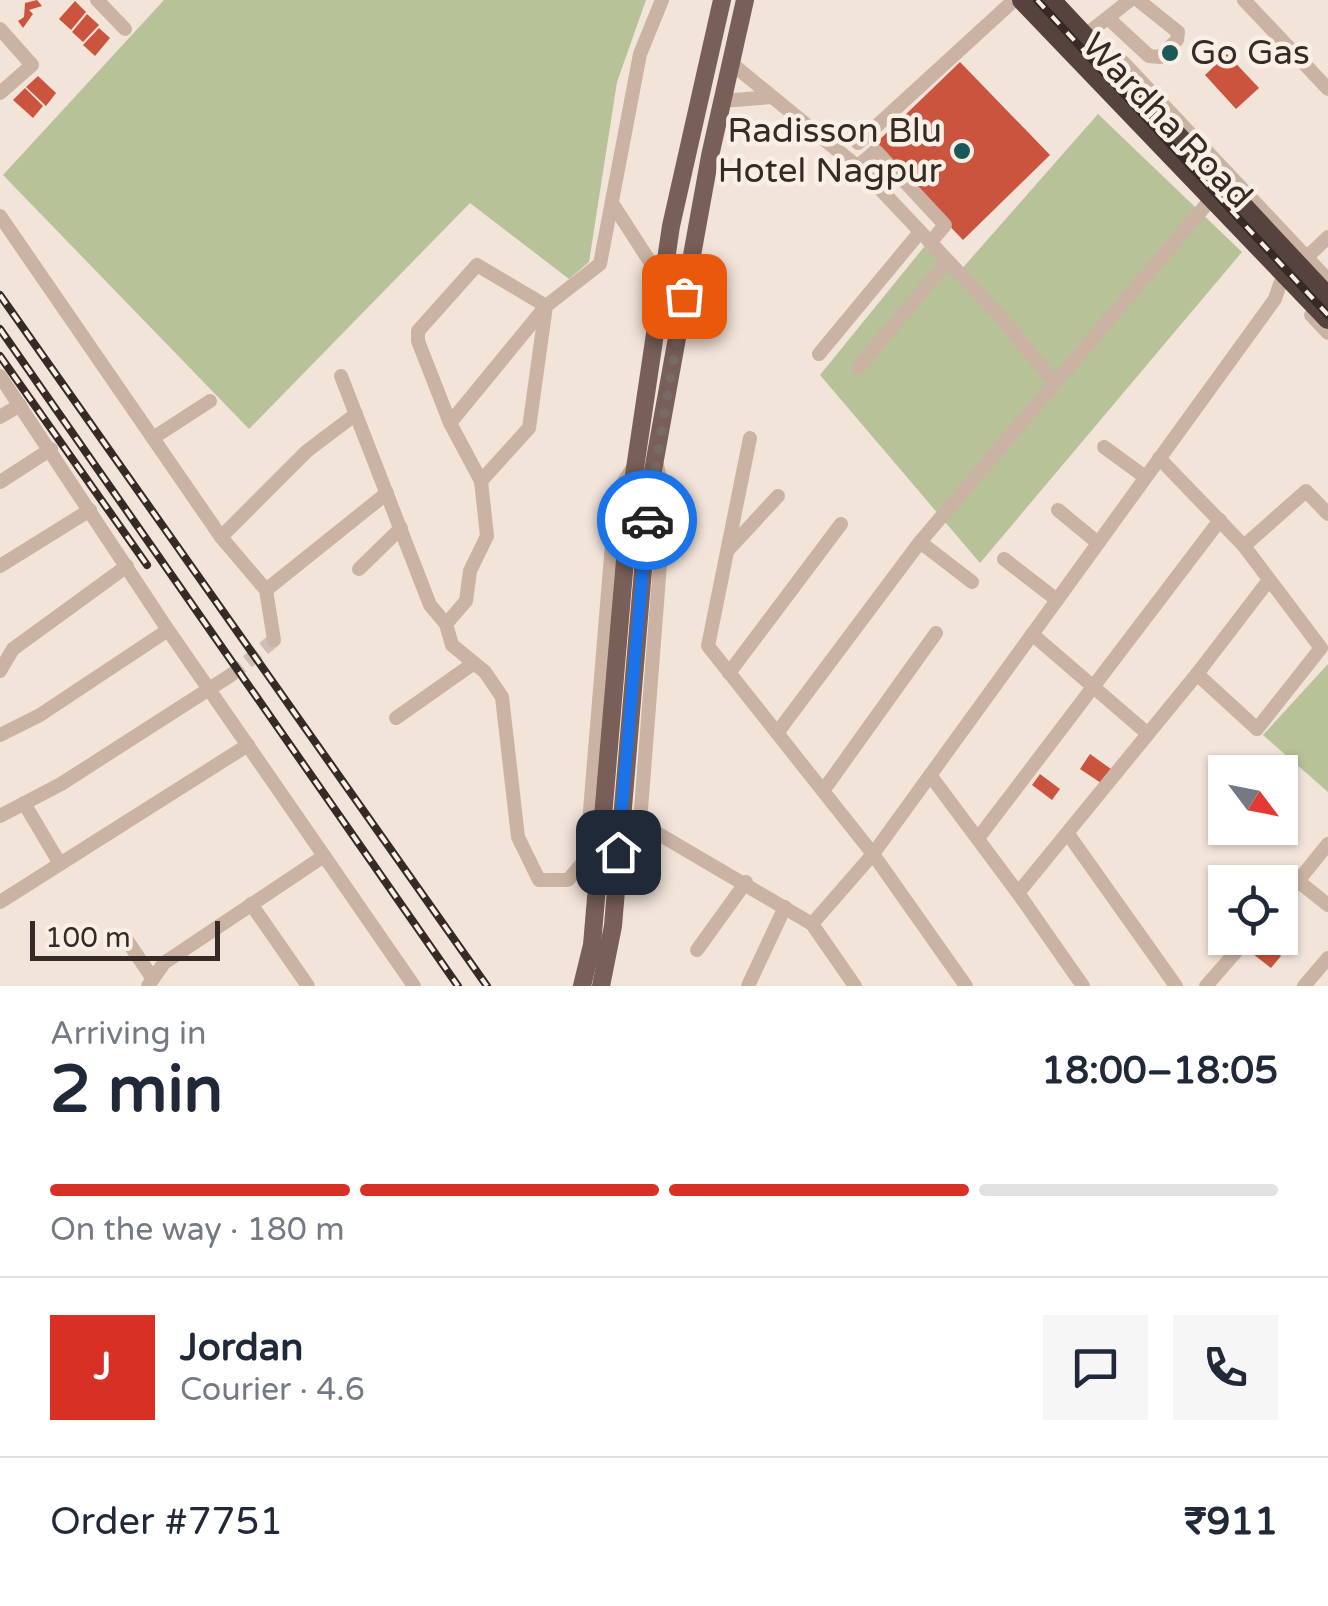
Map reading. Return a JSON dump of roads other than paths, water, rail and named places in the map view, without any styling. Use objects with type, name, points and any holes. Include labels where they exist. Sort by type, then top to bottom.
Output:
[{"type":"highway","points":[[1051,0],[1328,297]]},
{"type":"highway","points":[[1014,1],[1328,319]]},
{"type":"main road","points":[[582,986],[592,945],[635,464],[662,282],[722,0]]},
{"type":"main road","points":[[600,986],[612,926],[654,455],[745,0]]},
{"type":"street","points":[[97,0],[125,28]]},
{"type":"street","points":[[450,424],[546,306],[600,264],[640,54],[662,0]]},
{"type":"street","name":"Wardha Road","points":[[1064,0],[1328,280]]},
{"type":"street","points":[[1092,30],[1130,0]]},
{"type":"street","points":[[1109,20],[1149,56],[1160,56],[1178,40],[1178,32],[1138,0]]},
{"type":"street","points":[[1244,0],[1328,89]]},
{"type":"street","points":[[858,143],[1014,1]]},
{"type":"street","name":"Wardha Road","points":[[1014,1],[1328,333]]},
{"type":"street","points":[[0,29],[32,65],[0,93]]},
{"type":"street","points":[[731,63],[858,166],[1054,382]]},
{"type":"street","points":[[722,101],[772,97]]},
{"type":"street","points":[[819,354],[925,238],[945,226],[876,151],[858,166]]},
{"type":"street","points":[[614,206],[662,282]]},
{"type":"street","points":[[777,733],[920,542],[1206,206]]},
{"type":"street","points":[[0,216],[221,537],[266,590],[274,640]]},
{"type":"street","points":[[1307,257],[1328,237]]},
{"type":"street","points":[[858,368],[947,261]]},
{"type":"street","points":[[446,624],[466,601],[470,571],[487,536],[481,481],[450,424],[418,341],[418,331],[477,265],[546,306]]},
{"type":"street","points":[[812,924],[873,854],[1275,299],[1280,284]]},
{"type":"street","points":[[481,481],[529,428],[546,306]]},
{"type":"street","points":[[0,376],[168,630],[414,986]]},
{"type":"street","points":[[341,376],[430,605],[446,624],[452,645],[474,663],[502,697],[518,837],[539,880],[568,880],[586,859],[612,544],[620,486],[635,464]]},
{"type":"street","points":[[153,438],[210,401]]},
{"type":"street","points":[[0,417],[20,405]]},
{"type":"street","points":[[221,537],[307,452],[356,414]]},
{"type":"street","points":[[750,438],[708,646],[873,854],[966,986]]},
{"type":"street","points":[[1104,447],[1146,478]]},
{"type":"street","points":[[0,482],[51,450]]},
{"type":"street","points":[[586,859],[591,866],[633,866],[637,861],[665,500],[654,455]]},
{"type":"street","points":[[1159,458],[1244,546],[1324,645],[1257,729],[1197,674]]},
{"type":"street","points":[[1244,546],[1306,491],[1328,514]]},
{"type":"street","points":[[266,590],[387,493]]},
{"type":"street","points":[[727,551],[778,496]]},
{"type":"street","points":[[0,566],[90,510]]},
{"type":"street","points":[[1058,510],[1098,543]]},
{"type":"street","points":[[979,838],[1220,520]]},
{"type":"street","points":[[730,673],[841,524]]},
{"type":"street","points":[[359,569],[400,528]]},
{"type":"street","points":[[920,542],[972,582]]},
{"type":"street","points":[[1004,559],[1057,600]]},
{"type":"street","points":[[0,671],[13,649],[127,566]]},
{"type":"street","points":[[1018,893],[1270,580]]},
{"type":"street","points":[[0,735],[40,715],[168,630]]},
{"type":"street","points":[[824,791],[936,633]]},
{"type":"street","points":[[1032,634],[1148,734]]},
{"type":"street","points":[[396,718],[474,663]]},
{"type":"street","points":[[0,816],[230,675]]},
{"type":"street","points":[[0,902],[248,746]]},
{"type":"street","points":[[930,775],[1083,986]]},
{"type":"street","points":[[24,803],[60,864]]},
{"type":"street","points":[[640,823],[812,924],[848,982]]},
{"type":"street","points":[[1068,834],[1176,986]]},
{"type":"street","points":[[1328,844],[1298,881],[1328,906]]},
{"type":"street","points":[[124,936],[152,983],[164,963],[324,856]]},
{"type":"street","points":[[697,950],[746,882]]},
{"type":"street","points":[[251,904],[308,986]]},
{"type":"street","points":[[748,986],[785,907]]},
{"type":"street","points":[[1206,986],[1233,955]]},
{"type":"street","points":[[1304,986],[1328,958]]},
{"type":"tunnel","points":[[231,675],[274,640]]},
{"type":"railway","points":[[1037,0],[1328,315]]},
{"type":"railway","points":[[0,295],[487,986]]},
{"type":"railway","points":[[0,329],[458,986]]},
{"type":"railway","points":[[0,356],[147,565]]},
{"type":"place","name":"Go Gas","points":[[1170,53]]},
{"type":"place","name":"Radisson Blu Hotel Nagpur","points":[[962,151]]}]
